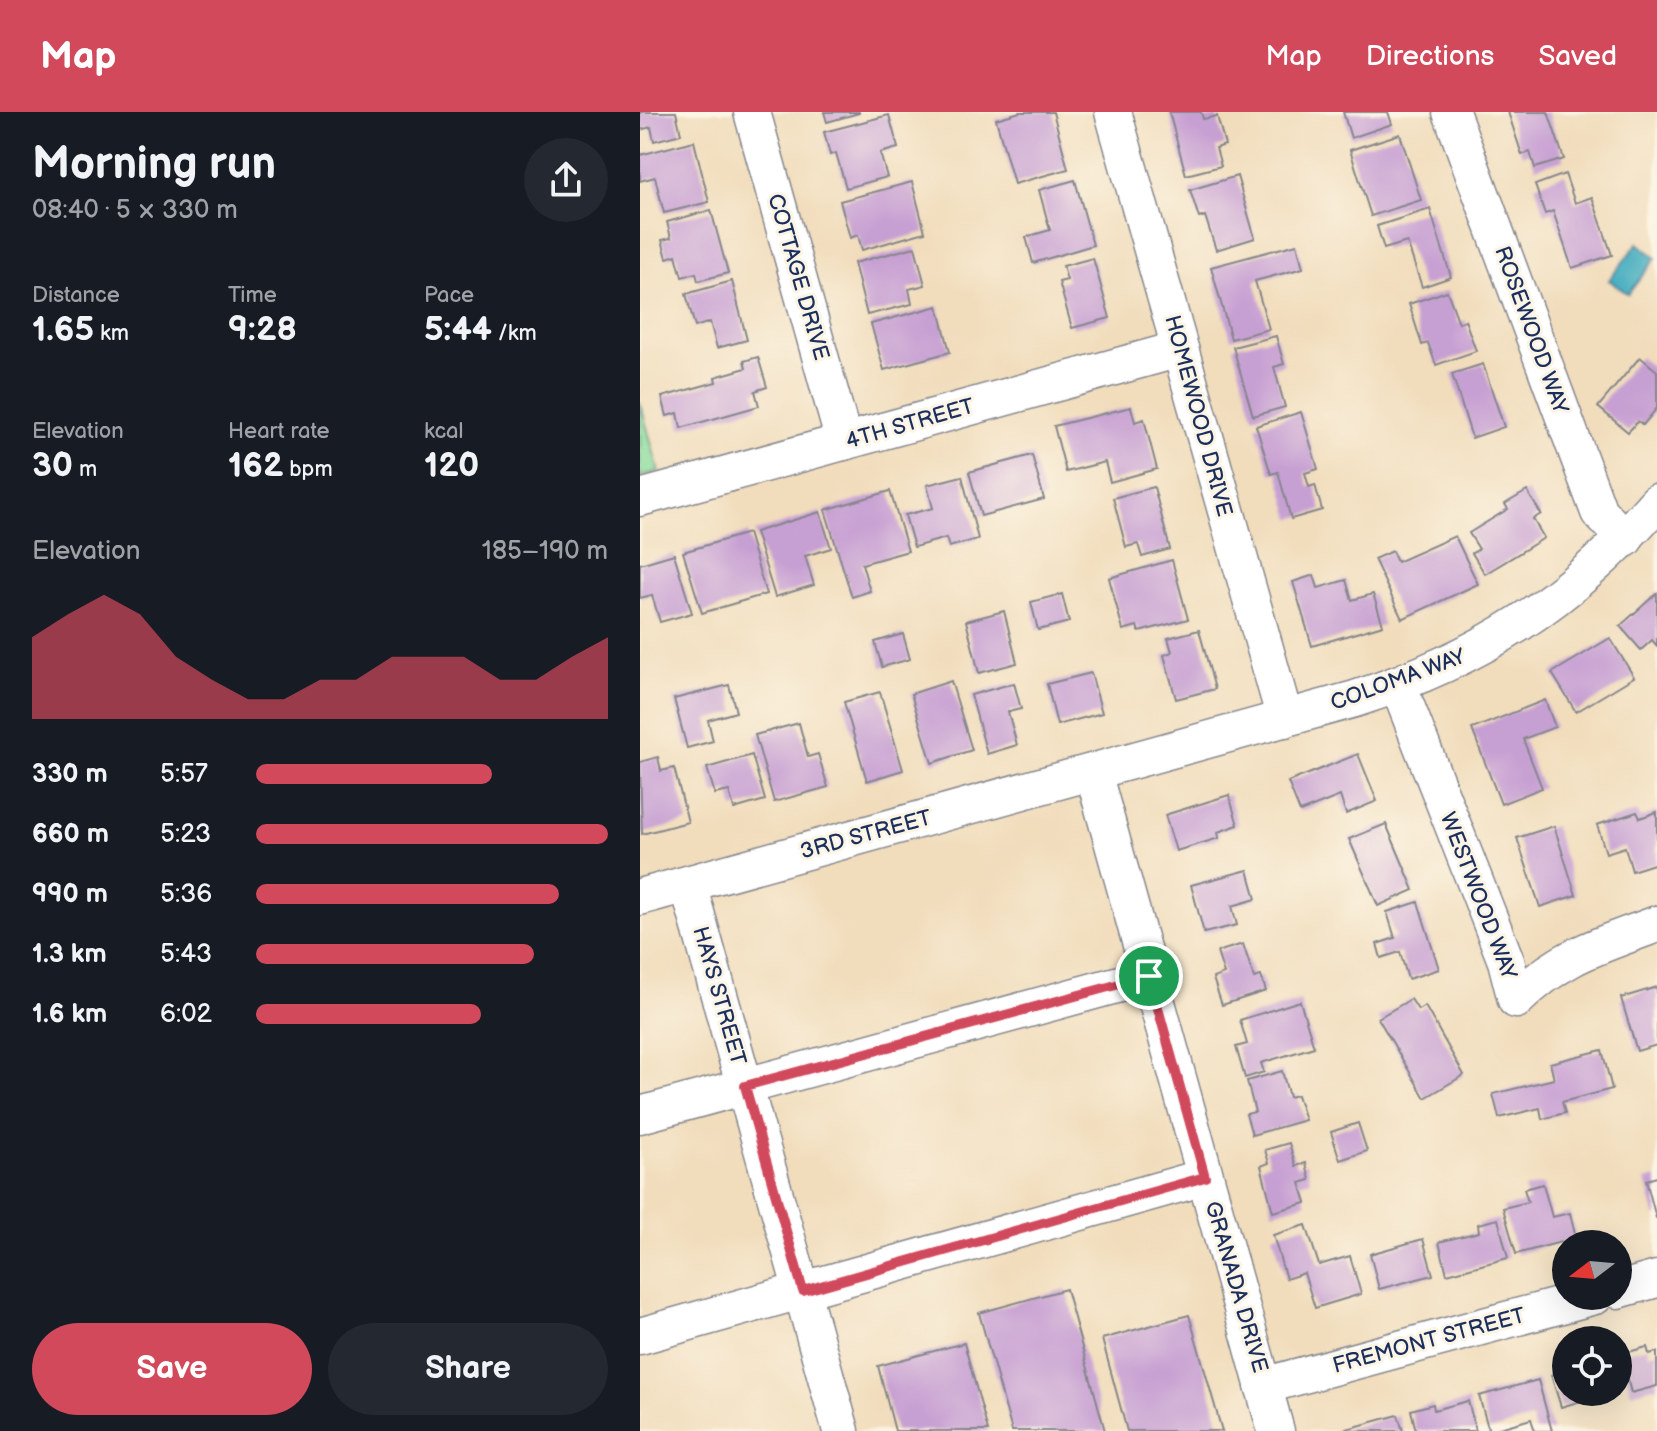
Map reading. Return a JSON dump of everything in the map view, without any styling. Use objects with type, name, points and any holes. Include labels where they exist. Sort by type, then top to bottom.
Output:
[{"type":"street","name":"COTTAGE DRIVE","points":[[752,112],[844,442]]},
{"type":"street","name":"HOMEWOOD DRIVE","points":[[1113,112],[1285,719]]},
{"type":"street","name":"ROSEWOOD WAY","points":[[1451,112],[1599,512],[1625,539]]},
{"type":"street","name":"4TH STREET","points":[[640,498],[1180,349]]},
{"type":"street","name":"COLOMA WAY","points":[[1093,772],[1398,685],[1462,658],[1524,623],[1576,585],[1625,539],[1657,502]]},
{"type":"street","name":"WESTWOOD WAY","points":[[1398,685],[1506,961],[1516,1000],[1544,972],[1572,957],[1657,924]]},
{"type":"street","name":"3RD STREET","points":[[640,897],[1093,772]]},
{"type":"street","name":"GRANADA DRIVE","points":[[1093,772],[1276,1431]]},
{"type":"street","name":"HAYS STREET","points":[[688,884],[841,1431]]},
{"type":"street","points":[[640,1115],[1149,976]]},
{"type":"street","points":[[640,1336],[1205,1177]]},
{"type":"street","points":[[1632,1286],[1657,1279]]},
{"type":"street","name":"FREMONT STREET","points":[[1263,1386],[1552,1308]]},
{"type":"green space","points":[[640,402],[659,471],[640,477]]},
{"type":"water","points":[[1638,243],[1656,258],[1628,294],[1609,280]]},
{"type":"building","points":[[640,112],[676,112],[681,134],[654,141],[651,127],[640,130]]},
{"type":"building","points":[[824,112],[859,112],[859,113],[827,122]]},
{"type":"building","points":[[1020,112],[1053,112],[1068,169],[1014,184],[996,119]]},
{"type":"building","points":[[1169,112],[1201,112],[1203,119],[1217,116],[1225,145],[1216,148],[1221,166],[1186,175]]},
{"type":"building","points":[[1343,112],[1388,112],[1392,124],[1351,138]]},
{"type":"building","points":[[1508,112],[1548,112],[1564,159],[1535,168],[1530,152],[1522,155]]},
{"type":"building","points":[[889,115],[898,148],[880,153],[887,177],[846,188],[836,153],[830,155],[824,132]]},
{"type":"building","points":[[1400,134],[1421,200],[1371,216],[1350,150]]},
{"type":"building","points":[[694,141],[709,202],[664,213],[655,177],[640,181],[640,155]]},
{"type":"building","points":[[1565,174],[1575,203],[1592,197],[1612,255],[1572,268],[1553,211],[1545,214],[1535,185]]},
{"type":"building","points":[[1237,176],[1255,238],[1216,250],[1205,216],[1199,218],[1190,190]]},
{"type":"building","points":[[1075,180],[1093,245],[1033,263],[1026,237],[1050,230],[1039,190]]},
{"type":"building","points":[[912,182],[925,232],[862,250],[858,235],[850,238],[840,201]]},
{"type":"building","points":[[1430,209],[1451,277],[1422,287],[1407,242],[1384,249],[1377,226]]},
{"type":"building","points":[[711,210],[728,273],[698,281],[696,273],[682,277],[676,255],[667,258],[662,240],[671,238],[667,222]]},
{"type":"building","points":[[1297,244],[1303,268],[1255,281],[1269,329],[1231,339],[1211,267]]},
{"type":"building","points":[[915,247],[925,285],[909,289],[912,304],[867,315],[854,263]]},
{"type":"building","points":[[1093,258],[1110,318],[1072,328],[1059,282],[1067,280],[1063,266]]},
{"type":"building","points":[[732,281],[747,340],[717,348],[710,322],[695,327],[686,294]]},
{"type":"building","points":[[1447,291],[1459,323],[1465,320],[1476,351],[1436,365],[1428,343],[1422,345],[1409,304]]},
{"type":"building","points":[[938,306],[950,352],[884,370],[871,324]]},
{"type":"building","points":[[1276,336],[1284,364],[1274,367],[1285,407],[1253,416],[1233,347]]},
{"type":"building","points":[[758,357],[767,387],[755,391],[759,406],[681,428],[678,413],[667,416],[662,397],[716,382],[715,377],[746,368],[744,361]]},
{"type":"building","points":[[1640,357],[1657,371],[1657,408],[1643,425],[1638,421],[1628,432],[1598,407]]},
{"type":"building","points":[[1483,364],[1504,427],[1472,438],[1452,374]]},
{"type":"building","points":[[1131,407],[1135,422],[1144,419],[1157,469],[1110,482],[1105,462],[1066,472],[1054,426]]},
{"type":"building","points":[[1301,412],[1318,469],[1305,473],[1309,487],[1315,485],[1322,510],[1291,519],[1278,472],[1271,474],[1256,426]]},
{"type":"building","points":[[1032,455],[1044,499],[981,516],[969,472]]},
{"type":"building","points":[[962,476],[978,539],[949,547],[946,538],[914,547],[905,515],[933,508],[927,485]]},
{"type":"building","points":[[1154,487],[1170,549],[1142,557],[1138,544],[1126,547],[1113,498]]},
{"type":"building","points":[[890,491],[908,551],[862,564],[870,591],[852,597],[825,510]]},
{"type":"building","points":[[1527,491],[1541,514],[1533,519],[1544,538],[1485,574],[1472,553],[1479,549],[1469,533],[1508,509],[1505,504]]},
{"type":"building","points":[[820,512],[831,548],[805,556],[814,585],[775,597],[755,532]]},
{"type":"building","points":[[748,533],[766,594],[702,613],[683,552]]},
{"type":"building","points":[[1455,536],[1478,584],[1402,619],[1374,559],[1392,551],[1397,562]]},
{"type":"building","points":[[674,554],[692,613],[660,622],[652,595],[640,598],[640,564]]},
{"type":"building","points":[[1172,560],[1188,619],[1139,632],[1137,626],[1123,630],[1109,578]]},
{"type":"building","points":[[1314,575],[1318,588],[1346,580],[1352,600],[1373,594],[1383,625],[1312,646],[1293,582]]},
{"type":"building","points":[[1657,593],[1657,646],[1652,640],[1641,650],[1620,626]]},
{"type":"building","points":[[1062,594],[1069,622],[1038,630],[1031,602]]},
{"type":"building","points":[[1004,611],[1017,663],[979,673],[966,621]]},
{"type":"building","points":[[1199,630],[1215,689],[1176,699],[1164,655],[1172,652],[1168,638]]},
{"type":"building","points":[[903,634],[910,659],[882,667],[875,642]]},
{"type":"building","points":[[1610,638],[1634,677],[1576,712],[1552,673]]},
{"type":"building","points":[[1091,673],[1102,713],[1057,725],[1047,684]]},
{"type":"building","points":[[951,681],[972,750],[932,763],[911,694]]},
{"type":"building","points":[[1014,683],[1021,709],[1008,712],[1017,745],[987,754],[971,695]]},
{"type":"building","points":[[729,685],[736,712],[708,720],[713,741],[687,748],[674,699]]},
{"type":"building","points":[[880,692],[903,770],[867,781],[844,702]]},
{"type":"building","points":[[1545,700],[1555,727],[1523,739],[1542,788],[1501,804],[1472,729]]},
{"type":"building","points":[[799,723],[808,757],[818,754],[828,787],[774,802],[755,735]]},
{"type":"building","points":[[1358,754],[1377,801],[1346,814],[1340,796],[1300,812],[1288,782]]},
{"type":"building","points":[[752,755],[765,800],[734,809],[729,791],[715,794],[707,768]]},
{"type":"building","points":[[658,757],[661,771],[674,768],[688,822],[642,834],[640,762]]},
{"type":"building","points":[[1229,795],[1238,825],[1218,832],[1219,838],[1176,851],[1165,815]]},
{"type":"building","points":[[1637,812],[1640,818],[1657,812],[1657,863],[1632,871],[1625,847],[1606,853],[1597,825]]},
{"type":"building","points":[[1386,824],[1414,890],[1378,906],[1349,839]]},
{"type":"building","points":[[1554,826],[1576,895],[1540,907],[1517,838]]},
{"type":"building","points":[[1248,870],[1256,899],[1232,906],[1237,925],[1204,933],[1191,885]]},
{"type":"building","points":[[1418,902],[1439,969],[1408,979],[1400,952],[1381,958],[1377,944],[1395,938],[1387,912]]},
{"type":"building","points":[[1243,944],[1254,978],[1261,976],[1266,991],[1222,1005],[1213,978],[1224,974],[1217,952]]},
{"type":"building","points":[[1657,987],[1657,1045],[1637,1051],[1621,998]]},
{"type":"building","points":[[1411,999],[1418,1010],[1425,1006],[1464,1075],[1425,1098],[1378,1018]]},
{"type":"building","points":[[1300,1001],[1314,1047],[1261,1063],[1264,1072],[1245,1078],[1236,1047],[1247,1044],[1240,1020]]},
{"type":"building","points":[[1602,1050],[1612,1089],[1562,1102],[1565,1113],[1542,1119],[1540,1108],[1499,1118],[1493,1094],[1554,1079],[1550,1063]]},
{"type":"building","points":[[1282,1071],[1289,1097],[1297,1095],[1305,1120],[1252,1135],[1246,1114],[1255,1112],[1247,1081]]},
{"type":"building","points":[[1358,1123],[1367,1151],[1340,1160],[1331,1132]]},
{"type":"building","points":[[1289,1143],[1296,1166],[1306,1163],[1310,1180],[1300,1183],[1306,1203],[1273,1212],[1261,1166],[1269,1163],[1265,1150]]},
{"type":"building","points":[[1657,1177],[1657,1218],[1656,1218],[1646,1180]]},
{"type":"building","points":[[1543,1184],[1552,1217],[1570,1213],[1574,1230],[1552,1230],[1552,1244],[1516,1254],[1503,1208],[1528,1202],[1524,1189]]},
{"type":"building","points":[[1498,1219],[1508,1258],[1447,1274],[1439,1242],[1479,1232],[1478,1224]]},
{"type":"building","points":[[1306,1225],[1319,1265],[1350,1256],[1361,1294],[1315,1308],[1304,1273],[1286,1279],[1273,1235]]},
{"type":"building","points":[[1423,1239],[1433,1275],[1379,1289],[1370,1254]]},
{"type":"building","points":[[1066,1289],[1105,1431],[1012,1431],[979,1313]]},
{"type":"building","points":[[1189,1315],[1222,1431],[1127,1431],[1102,1339]]},
{"type":"building","points":[[964,1343],[988,1431],[895,1431],[878,1366]]},
{"type":"building","points":[[1647,1347],[1649,1354],[1657,1352],[1657,1386],[1632,1393],[1632,1351]]},
{"type":"building","points":[[1538,1380],[1552,1431],[1535,1431],[1531,1419],[1489,1431],[1479,1396]]},
{"type":"building","points":[[1468,1401],[1476,1431],[1416,1431],[1411,1410],[1433,1404],[1434,1410]]},
{"type":"building","points":[[1398,1415],[1403,1431],[1343,1431],[1343,1430]]},
{"type":"route","points":[[1149,976],[1205,1177],[803,1291],[745,1086],[930,1033],[1149,976]]}]
